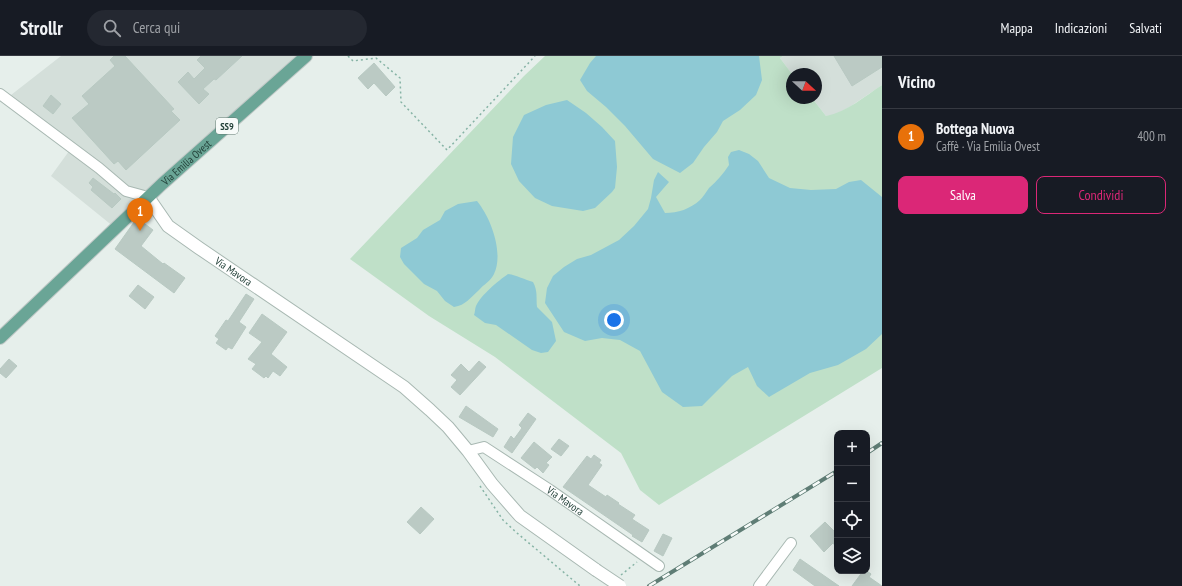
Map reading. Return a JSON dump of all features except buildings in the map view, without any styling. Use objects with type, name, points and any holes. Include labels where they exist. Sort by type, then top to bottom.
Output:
[{"type":"main road","name":"Via Emilia Ovest","points":[[0,338],[148,197],[306,56]]},
{"type":"street","points":[[0,94],[99,168],[126,191],[148,197]]},
{"type":"street","name":"Via Mavora","points":[[148,197],[168,226],[205,253],[404,387],[448,428],[468,451],[492,484],[520,516],[620,586]]},
{"type":"street","name":"Via Mavora","points":[[468,451],[484,447],[550,490],[659,566]]},
{"type":"street","points":[[759,586],[791,543]]},
{"type":"path","points":[[348,56],[353,61],[376,58],[400,78],[401,102],[447,150],[535,56]]},
{"type":"path","points":[[478,483],[503,520],[580,586]]},
{"type":"path","points":[[628,569],[644,555]]},
{"type":"shaded area","points":[[61,56],[314,56],[183,171],[114,227],[51,176],[72,147],[11,95]]},
{"type":"shaded area","points":[[783,56],[882,56],[882,85],[835,115],[826,116],[817,104],[822,104],[822,68],[788,68],[780,58]]},
{"type":"green space","points":[[545,56],[783,56],[780,58],[788,68],[786,68],[786,104],[817,104],[826,116],[841,111],[882,85],[882,368],[659,505],[640,490],[621,453],[495,357],[429,316],[350,259],[524,76]]},
{"type":"water","points":[[596,56],[759,56],[762,80],[756,95],[740,110],[723,121],[717,132],[693,163],[680,173],[653,159],[625,126],[587,91],[580,80]]},
{"type":"water","points":[[567,100],[586,113],[615,141],[617,167],[615,188],[595,208],[583,211],[552,206],[535,198],[519,181],[511,164],[513,137],[524,115],[546,105]]},
{"type":"water","points":[[739,150],[749,154],[758,161],[769,178],[790,188],[811,190],[836,189],[849,182],[861,180],[882,197],[882,334],[866,349],[838,365],[810,373],[769,397],[757,386],[748,367],[732,376],[702,406],[683,407],[662,392],[640,351],[620,340],[602,338],[585,341],[564,332],[545,303],[547,288],[553,276],[564,267],[577,259],[591,255],[619,240],[634,226],[648,209],[654,180],[658,172],[669,182],[656,197],[665,213],[679,211],[692,206],[700,200],[729,165],[728,157],[731,152]]},
{"type":"water","points":[[477,201],[491,226],[497,246],[497,266],[489,281],[468,301],[462,305],[454,307],[445,301],[437,291],[424,284],[404,264],[400,257],[401,248],[417,238],[423,230],[440,220],[445,211],[458,204]]},
{"type":"water","points":[[508,274],[533,282],[535,285],[537,307],[552,322],[556,341],[548,352],[541,353],[532,350],[496,325],[485,323],[474,315],[476,306],[482,297]]},
{"type":"railway","points":[[870,451],[882,443]]},
{"type":"railway","points":[[649,586],[834,473]]},
{"type":"place","name":"Bottega Nuova","points":[[140,231]]}]
